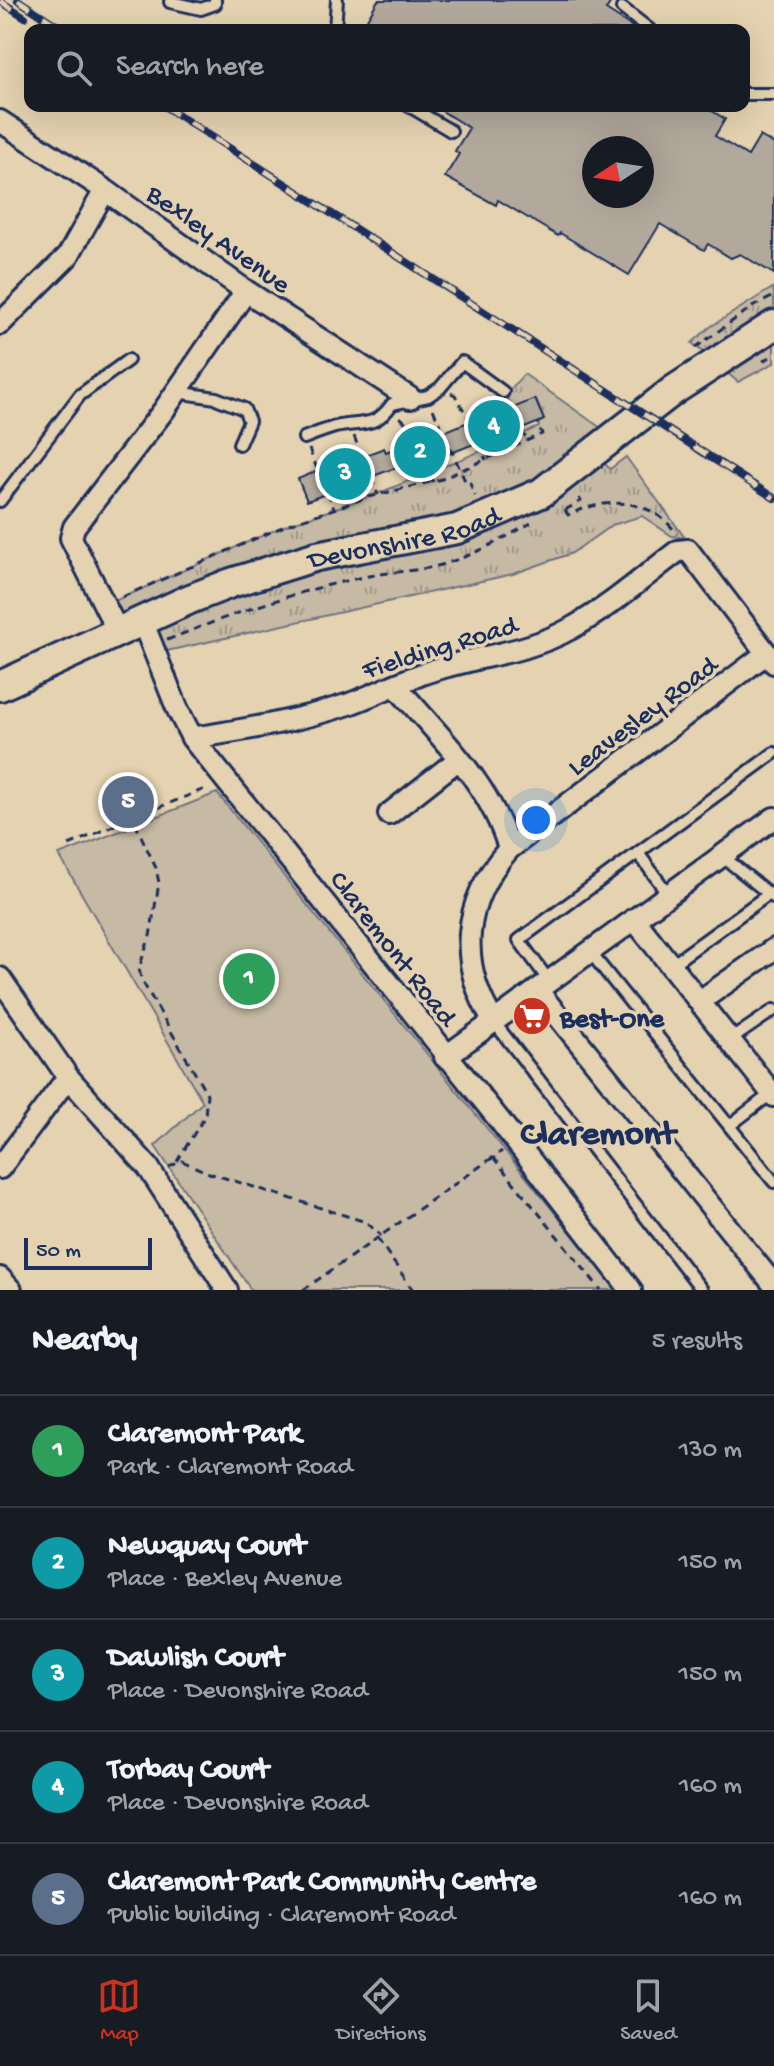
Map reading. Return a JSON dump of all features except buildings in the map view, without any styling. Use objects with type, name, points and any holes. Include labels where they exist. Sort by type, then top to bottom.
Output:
[{"type":"main road","name":"Devonshire Road","points":[[0,686],[138,634],[190,599],[317,556],[457,529],[541,493],[674,390],[774,325]]},
{"type":"street","name":"Bexley Avenue","points":[[0,121],[105,190],[246,291],[419,397]]},
{"type":"street","points":[[0,324],[68,256],[105,190]]},
{"type":"street","name":"Claremont Road","points":[[246,291],[177,392],[74,527],[71,538],[105,605],[138,634],[192,738],[631,1290]]},
{"type":"street","points":[[683,550],[770,658]]},
{"type":"street","name":"Fielding Road","points":[[192,738],[308,716],[431,671],[543,642],[584,620],[683,550]]},
{"type":"street","name":"Leavesley Road","points":[[494,1022],[477,990],[469,945],[470,925],[482,886],[494,866],[509,849],[770,658]]},
{"type":"street","points":[[395,685],[492,802],[509,849]]},
{"type":"street","points":[[389,814],[459,759]]},
{"type":"street","points":[[445,1057],[668,894],[770,826]]},
{"type":"street","points":[[634,919],[770,1086]]},
{"type":"street","points":[[700,1001],[774,949]]},
{"type":"street","points":[[0,978],[68,1077],[155,1177],[227,1290]]},
{"type":"street","points":[[543,986],[774,1285]]},
{"type":"street","points":[[0,1168],[68,1077]]},
{"type":"street","points":[[0,1278],[11,1290]]},
{"type":"lane","points":[[335,24],[337,0]]},
{"type":"lane","points":[[170,2],[201,9],[217,1]]},
{"type":"lane","points":[[622,8],[642,24]]},
{"type":"lane","points":[[750,94],[774,94]]},
{"type":"lane","points":[[419,112],[451,131]]},
{"type":"lane","points":[[0,501],[80,395],[128,360]]},
{"type":"lane","points":[[304,438],[349,425],[369,424],[384,415],[392,404],[440,388],[462,362],[503,392]]},
{"type":"lane","points":[[177,392],[216,398],[244,409],[249,421],[239,444]]},
{"type":"lane","points":[[543,986],[519,940],[774,753]]},
{"type":"lane","points":[[638,853],[668,894]]},
{"type":"lane","points":[[671,965],[772,896],[722,856]]},
{"type":"lane","points":[[590,952],[774,1182]]},
{"type":"lane","points":[[730,1040],[774,1010]]},
{"type":"lane","points":[[494,1022],[702,1290]]},
{"type":"lane","points":[[729,1126],[770,1086]]},
{"type":"path","points":[[440,388],[455,395],[470,421]]},
{"type":"path","points":[[419,397],[466,483],[470,483],[475,496],[465,500]]},
{"type":"path","points":[[384,415],[399,416],[409,426],[414,440]]},
{"type":"path","points":[[105,605],[284,526],[461,471],[542,434],[538,423]]},
{"type":"path","points":[[349,425],[362,457]]},
{"type":"path","points":[[522,430],[527,441]]},
{"type":"path","points":[[304,438],[318,471]]},
{"type":"path","points":[[479,443],[486,460]]},
{"type":"path","points":[[426,463],[433,482]]},
{"type":"path","points":[[371,478],[378,495]]},
{"type":"path","points":[[328,492],[334,509]]},
{"type":"path","points":[[577,495],[581,501],[565,510],[568,515],[587,506],[613,502],[634,504],[652,511],[669,524],[683,550]]},
{"type":"path","points":[[138,634],[227,616],[361,577],[434,567],[460,559],[533,522]]},
{"type":"path","points":[[69,845],[120,823],[135,823],[145,813],[226,780]]},
{"type":"path","points":[[135,823],[156,868],[159,883],[150,936],[139,968],[141,979],[207,1094],[205,1116],[176,1163]]},
{"type":"path","points":[[303,1290],[493,1157],[517,1146]]},
{"type":"path","points":[[493,1157],[601,1290]]},
{"type":"path","points":[[155,1177],[182,1161],[209,1173],[366,1222],[413,1290]]},
{"type":"green space","points":[[774,287],[774,363],[738,382],[692,343],[710,327]]},
{"type":"green space","points":[[524,374],[601,428],[583,442],[594,452],[541,493],[126,615],[117,611],[112,602],[284,526],[377,494],[539,427],[538,423],[544,420],[536,399],[514,408],[505,395]]},
{"type":"green space","points":[[626,457],[685,538],[672,536],[642,516],[612,525],[572,553],[513,574],[162,652],[153,629],[231,594],[302,572],[602,461],[610,469]]},
{"type":"green space","points":[[217,793],[617,1290],[251,1290],[155,1146],[203,1102],[59,855]]},
{"type":"railway","points":[[18,0],[55,24]]},
{"type":"railway","points":[[0,1],[25,17]]},
{"type":"railway","points":[[173,112],[774,498]]},
{"type":"place","name":"Torbay Court","points":[[494,426]]},
{"type":"place","name":"Newquay Court","points":[[420,452]]},
{"type":"place","name":"Dawlish Court","points":[[345,474]]},
{"type":"place","name":"Claremont Park Community Centre","points":[[128,802]]},
{"type":"place","name":"Claremont Park","points":[[249,979]]},
{"type":"place","name":"Best-One","points":[[532,1016]]},
{"type":"district","name":"Claremont","points":[[598,1130]]}]
